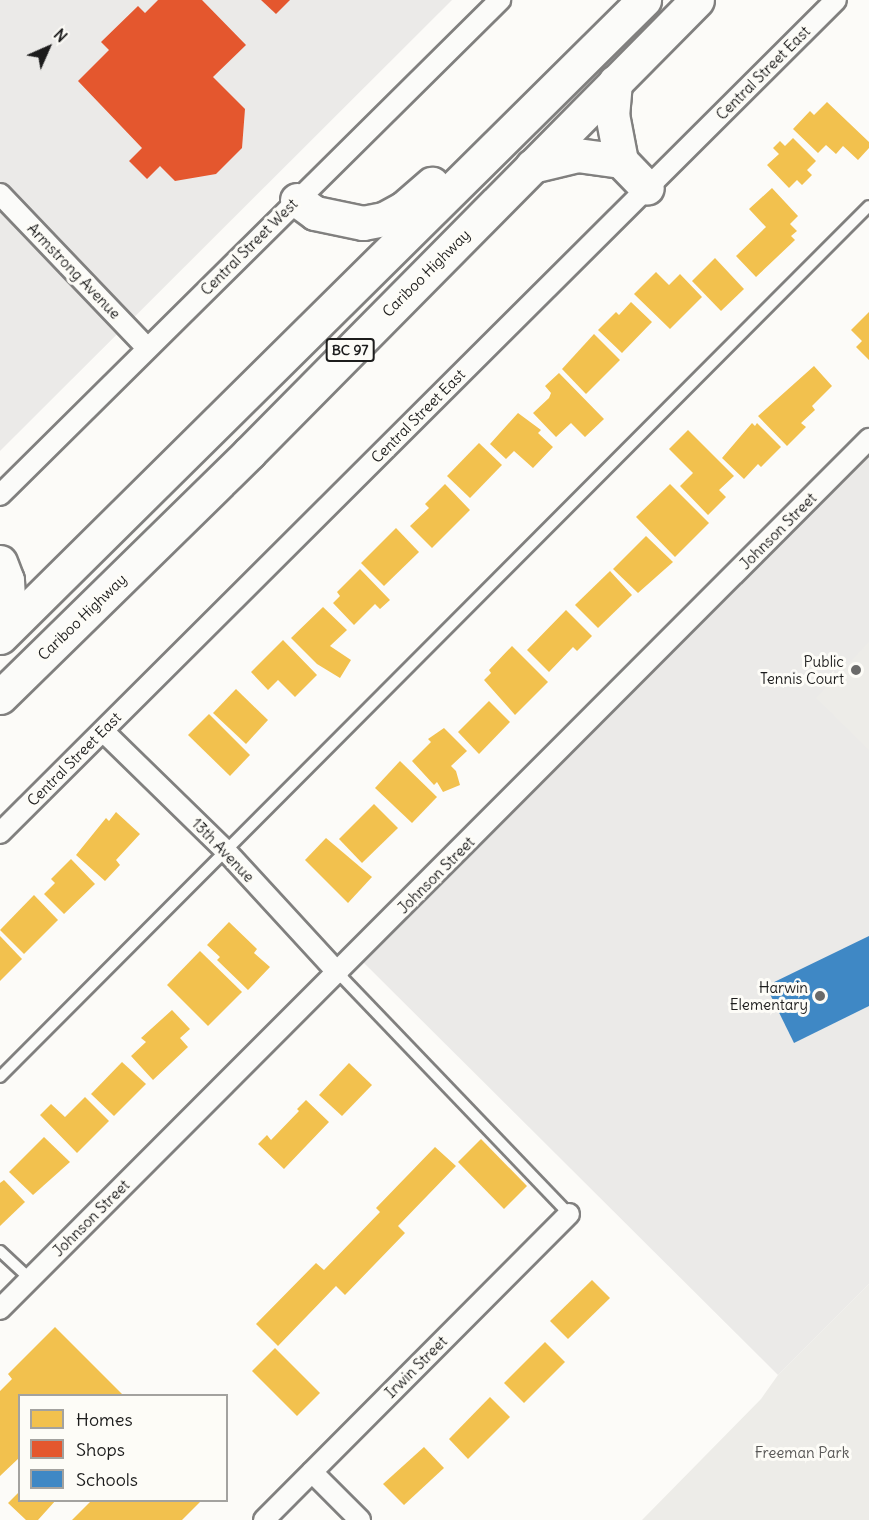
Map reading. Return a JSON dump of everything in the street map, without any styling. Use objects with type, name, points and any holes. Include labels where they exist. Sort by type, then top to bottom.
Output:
[{"type":"highway","name":"BC 97","points":[[0,637],[644,0]]},
{"type":"highway","name":"Cariboo Highway","points":[[0,697],[249,453],[698,0]]},
{"type":"highway","points":[[615,82],[612,114],[621,161],[647,188]]},
{"type":"highway","points":[[297,200],[315,213],[363,223],[384,219],[404,208],[465,158],[511,132]]},
{"type":"highway","points":[[532,166],[577,155],[621,161]]},
{"type":"highway","points":[[0,562],[7,580],[8,597],[0,618]]},
{"type":"street","name":"Central Street West","points":[[0,495],[500,0]]},
{"type":"street","name":"Central Street East","points":[[0,832],[836,0]]},
{"type":"street","name":"Armstrong Avenue","points":[[0,194],[147,348]]},
{"type":"street","name":"Johnson Street","points":[[0,1309],[869,440]]},
{"type":"street","name":"13th Avenue","points":[[103,730],[225,850],[338,973]]},
{"type":"street","name":"Irwin Street","points":[[264,1520],[569,1214]]},
{"type":"street","points":[[312,1472],[360,1520]]},
{"type":"lane","points":[[0,1077],[869,206]]},
{"type":"lane","points":[[338,973],[569,1214]]},
{"type":"lane","points":[[0,1251],[30,1279]]},
{"type":"shaded area","points":[[0,0],[452,0],[0,451]]},
{"type":"shaded area","points":[[869,453],[869,1284],[778,1375],[363,962]]},
{"type":"green space","name":"Public Tennis Court","points":[[869,642],[869,750],[816,698]]},
{"type":"green space","name":"Freeman Park","points":[[869,1284],[869,1520],[642,1520],[761,1399],[778,1375]]},
{"type":"building: Homes","points":[[827,102],[869,142],[869,148],[858,160],[843,146],[836,154],[826,145],[818,153],[793,129],[810,111],[814,115]]},
{"type":"building: Homes","points":[[793,138],[816,161],[807,170],[812,175],[802,185],[797,180],[789,188],[767,165],[779,154],[773,148],[780,141],[785,146]]},
{"type":"building: Homes","points":[[772,188],[798,216],[790,224],[797,231],[791,236],[795,240],[756,277],[736,256],[766,227],[749,209]]},
{"type":"building: Homes","points":[[715,258],[744,289],[721,311],[692,281]]},
{"type":"building: Homes","points":[[656,272],[669,285],[680,274],[702,297],[670,329],[634,294]]},
{"type":"building: Homes","points":[[631,302],[652,322],[622,353],[598,330],[616,312],[619,315]]},
{"type":"building: Homes","points":[[869,312],[869,360],[856,347],[862,341],[851,330]]},
{"type":"building: Homes","points":[[594,334],[620,360],[586,394],[562,369]]},
{"type":"building: Homes","points":[[814,366],[832,386],[812,406],[815,410],[801,423],[806,427],[787,446],[758,416]]},
{"type":"building: Homes","points":[[559,373],[604,419],[585,437],[571,423],[556,437],[533,413],[549,398],[551,393],[545,386]]},
{"type":"building: Homes","points":[[518,413],[541,430],[538,433],[553,447],[533,468],[514,451],[506,459],[490,444]]},
{"type":"building: Homes","points":[[752,423],[755,426],[757,423],[781,447],[761,467],[758,464],[744,479],[722,458]]},
{"type":"building: Homes","points":[[688,430],[734,476],[719,490],[726,497],[708,515],[680,486],[693,473],[669,449]]},
{"type":"building: Homes","points":[[479,443],[502,465],[470,498],[447,476]]},
{"type":"building: Homes","points":[[445,484],[470,510],[432,548],[410,526],[429,508],[425,504]]},
{"type":"building: Homes","points":[[670,484],[709,523],[675,557],[636,517]]},
{"type":"building: Homes","points":[[396,528],[419,552],[384,586],[361,563]]},
{"type":"building: Homes","points":[[646,536],[673,562],[638,593],[613,569]]},
{"type":"building: Homes","points":[[360,569],[390,600],[380,609],[375,604],[354,625],[333,603],[340,596],[337,592]]},
{"type":"building: Homes","points":[[610,571],[632,595],[598,628],[575,605]]},
{"type":"building: Homes","points":[[323,607],[347,630],[330,646],[351,660],[340,678],[317,664],[291,638]]},
{"type":"building: Homes","points":[[566,610],[592,636],[577,651],[573,647],[549,672],[527,650]]},
{"type":"building: Homes","points":[[283,640],[317,675],[295,697],[278,680],[268,690],[251,672]]},
{"type":"building: Homes","points":[[512,646],[548,682],[515,715],[484,680],[491,673],[489,670]]},
{"type":"building: Homes","points":[[236,689],[268,720],[246,744],[213,713]]},
{"type":"building: Homes","points":[[489,701],[510,722],[479,754],[458,732]]},
{"type":"building: Homes","points":[[209,714],[250,755],[230,776],[188,735]]},
{"type":"building: Homes","points":[[444,728],[467,751],[451,766],[456,771],[460,785],[443,792],[437,782],[434,785],[412,761],[431,742],[428,739]]},
{"type":"building: Homes","points":[[400,761],[437,797],[412,823],[375,788]]},
{"type":"building: Homes","points":[[374,804],[398,828],[362,863],[339,839]]},
{"type":"building: Homes","points":[[116,812],[140,834],[116,860],[120,865],[105,881],[76,855],[106,818],[109,821]]},
{"type":"building: Homes","points":[[326,838],[372,877],[348,903],[305,860]]},
{"type":"building: Homes","points":[[71,859],[95,884],[64,914],[44,894],[55,883],[51,879]]},
{"type":"building: Homes","points":[[34,895],[58,920],[24,954],[0,930]]},
{"type":"building: Homes","points":[[229,922],[257,949],[254,953],[270,967],[248,990],[217,960],[220,957],[207,945]]},
{"type":"building: Homes","points":[[0,936],[22,959],[0,981]]},
{"type":"building: Homes","points":[[200,951],[242,992],[208,1026],[167,985]]},
{"type":"building: Homes","points":[[172,1010],[190,1029],[180,1038],[188,1047],[153,1080],[131,1056],[146,1042],[141,1038]]},
{"type":"building: Homes","points":[[122,1062],[146,1084],[114,1116],[91,1094]]},
{"type":"building: Homes","points":[[349,1063],[372,1085],[342,1116],[319,1095]]},
{"type":"building: Homes","points":[[85,1097],[109,1121],[77,1153],[40,1115],[51,1104],[65,1117]]},
{"type":"building: Homes","points":[[306,1100],[329,1122],[284,1169],[258,1144],[267,1135],[271,1140],[299,1111],[297,1109]]},
{"type":"building: Homes","points":[[44,1137],[70,1162],[33,1195],[9,1172]]},
{"type":"building: Homes","points":[[481,1139],[527,1186],[504,1209],[458,1162]]},
{"type":"building: Homes","points":[[435,1147],[456,1166],[398,1226],[405,1233],[345,1295],[336,1286],[278,1346],[256,1324],[316,1263],[324,1270],[380,1212],[376,1208]]},
{"type":"building: Homes","points":[[4,1180],[25,1202],[0,1226],[0,1183]]},
{"type":"building: Homes","points":[[592,1280],[610,1298],[568,1339],[550,1321]]},
{"type":"building: Homes","points":[[55,1327],[122,1394],[18,1394],[18,1459],[0,1476],[0,1391],[12,1379],[8,1374]]},
{"type":"building: Homes","points":[[545,1342],[565,1362],[524,1403],[504,1383]]},
{"type":"building: Homes","points":[[275,1348],[320,1393],[297,1416],[252,1371]]},
{"type":"building: Homes","points":[[490,1397],[510,1417],[468,1459],[449,1439]]},
{"type":"building: Homes","points":[[424,1447],[444,1468],[404,1505],[383,1484]]},
{"type":"building: Homes","points":[[18,1493],[18,1502],[54,1502],[38,1520],[26,1520],[8,1503]]},
{"type":"building: Homes","points":[[90,1502],[200,1502],[182,1520],[72,1520]]},
{"type":"building: Shops","points":[[158,0],[202,0],[246,45],[213,77],[245,109],[242,148],[216,174],[175,181],[160,166],[147,179],[129,161],[142,148],[78,81],[109,50],[101,42],[138,6],[145,13]]},
{"type":"building: Shops","points":[[261,0],[290,0],[276,14]]},
{"type":"building: Schools","name":"Harwin Elementary","points":[[869,936],[869,1006],[794,1043],[766,986]]},
{"type":"place","name":"Public Tennis Court","points":[[856,670]]},
{"type":"place","name":"Harwin Elementary","points":[[820,996]]}]
